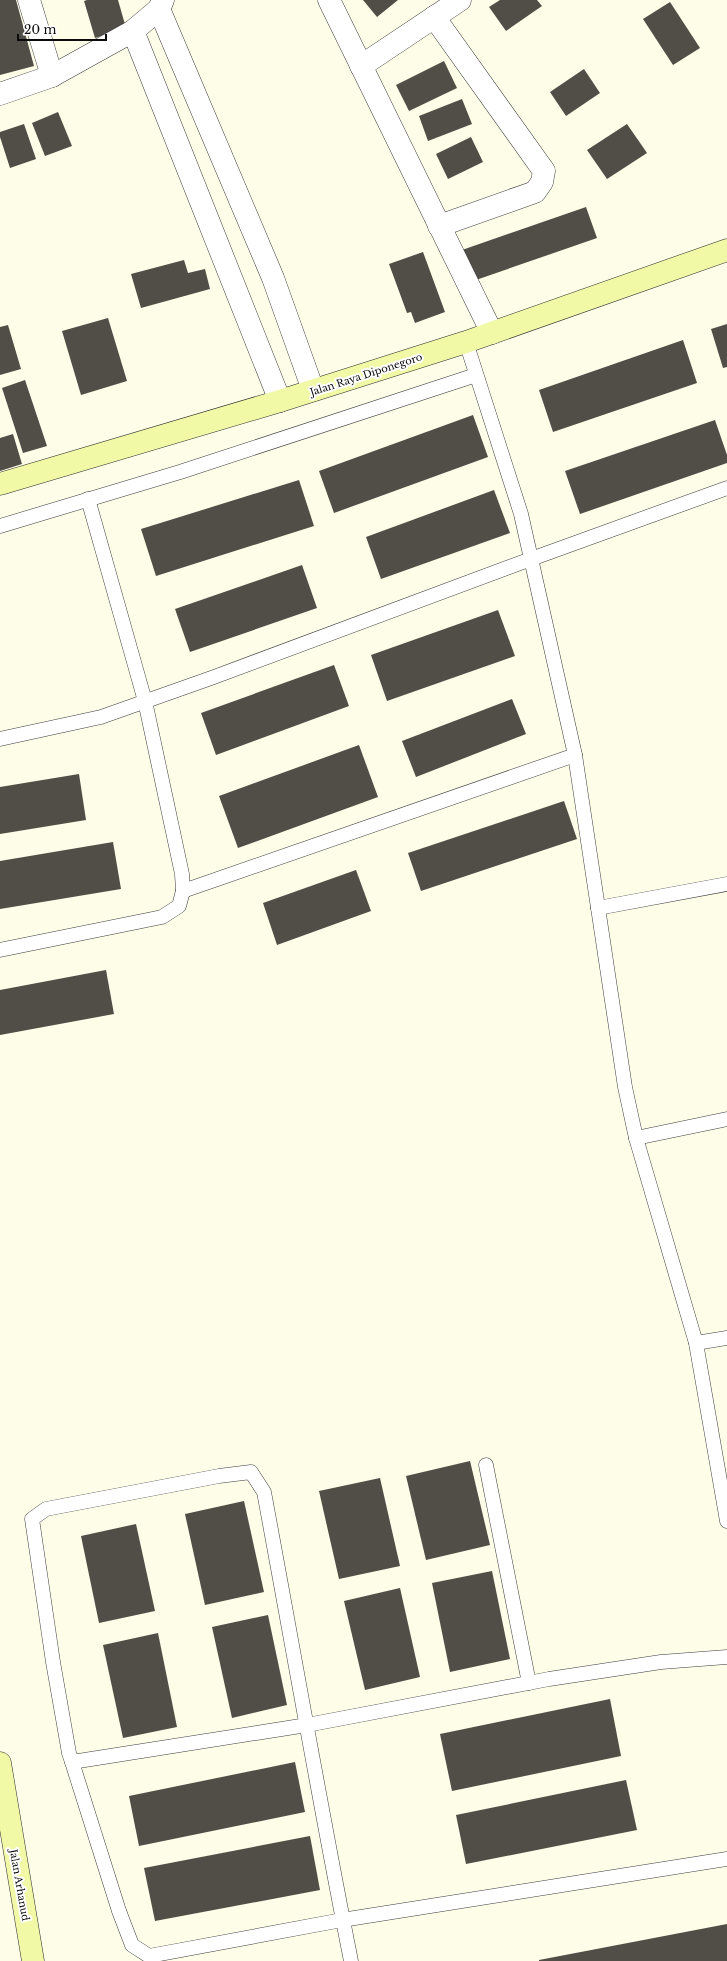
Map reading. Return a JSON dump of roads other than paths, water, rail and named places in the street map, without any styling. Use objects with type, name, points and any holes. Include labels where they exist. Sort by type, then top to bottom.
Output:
[{"type":"street","points":[[29,0],[52,76]]},
{"type":"street","points":[[328,0],[492,333]]},
{"type":"street","points":[[361,66],[460,0]]},
{"type":"street","points":[[0,94],[52,76],[133,32],[161,4],[183,65],[273,278],[313,390]]},
{"type":"street","points":[[434,17],[544,171],[542,182],[535,192],[439,226]]},
{"type":"street","points":[[133,32],[151,80],[234,281],[280,401]]},
{"type":"street","points":[[151,80],[183,65]]},
{"type":"street","name":"Jalan Raya Diponegoro","points":[[0,484],[280,401],[466,342],[727,250]]},
{"type":"street","name":"Jalan Arhanud","points":[[0,1763],[33,1961]]},
{"type":"lane","points":[[466,342],[522,514],[575,755],[625,1087],[636,1138],[696,1343],[727,1521]]},
{"type":"lane","points":[[0,526],[180,472],[476,375]]},
{"type":"lane","points":[[0,738],[101,717],[727,488]]},
{"type":"lane","points":[[0,950],[162,917],[179,906],[183,891],[182,874],[145,701],[88,499]]},
{"type":"lane","points":[[183,891],[575,755]]},
{"type":"lane","points":[[598,908],[727,884]]},
{"type":"lane","points":[[636,1138],[727,1119]]},
{"type":"lane","points":[[696,1343],[727,1338]]},
{"type":"lane","points":[[486,1465],[529,1683]]},
{"type":"lane","points":[[350,1961],[342,1920],[264,1492],[251,1472],[219,1476],[46,1509],[32,1519],[53,1662],[69,1753],[119,1912],[132,1945],[149,1956],[342,1920],[727,1859]]},
{"type":"lane","points":[[72,1762],[307,1725],[529,1683],[661,1662],[727,1657]]}]
